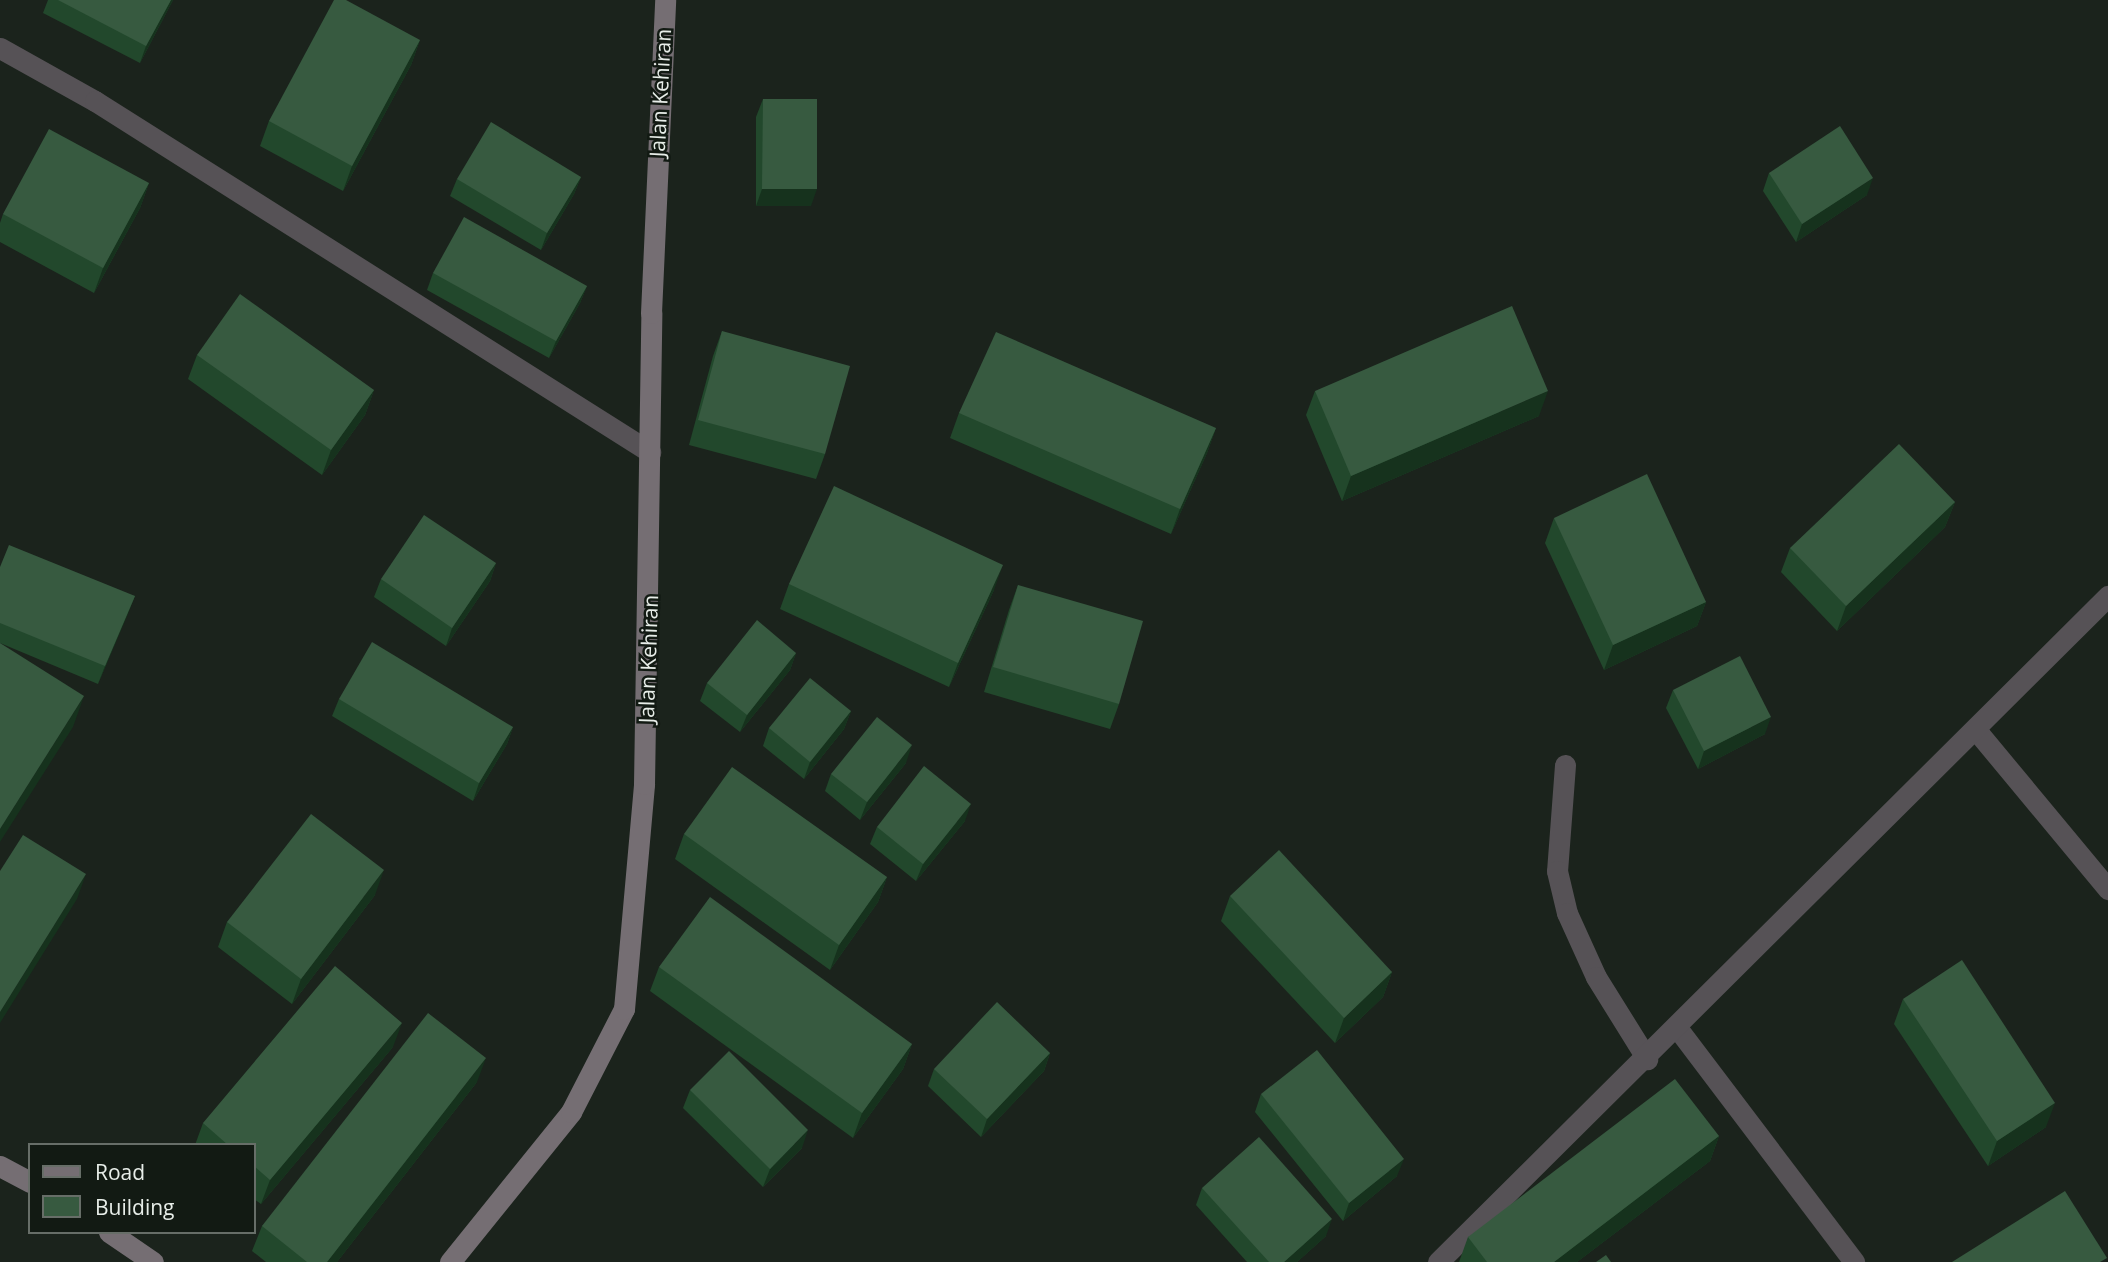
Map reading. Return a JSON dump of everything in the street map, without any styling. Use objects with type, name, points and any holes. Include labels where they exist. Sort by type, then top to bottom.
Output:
[{"type":"street","name":"Jalan Kehiran","points":[[450,1262],[572,1112],[624,1009],[644,784],[650,452],[665,0]]},
{"type":"street","points":[[0,48],[107,109],[650,452]]},
{"type":"street","points":[[1438,1262],[1678,1029],[2108,596]]},
{"type":"street","points":[[1976,730],[2108,889]]},
{"type":"street","points":[[1565,765],[1556,872],[1567,913],[1596,977],[1647,1059]]},
{"type":"street","points":[[1678,1029],[1854,1262]]},
{"type":"street","points":[[0,1166],[28,1181]]},
{"type":"street","points":[[112,1234],[153,1262]]},
{"type":"building","points":[[58,0],[171,0],[146,46]]},
{"type":"building","points":[[334,0],[346,0],[420,40],[352,166],[269,121]]},
{"type":"building","points":[[763,99],[817,99],[817,189],[762,189]]},
{"type":"building","points":[[491,122],[581,177],[547,233],[457,179]]},
{"type":"building","points":[[1840,126],[1873,178],[1802,224],[1769,173]]},
{"type":"building","points":[[49,129],[149,183],[103,268],[3,214]]},
{"type":"building","points":[[464,217],[587,286],[556,341],[433,273]]},
{"type":"building","points":[[240,294],[374,390],[331,450],[197,355]]},
{"type":"building","points":[[1512,306],[1548,391],[1351,476],[1315,391]]},
{"type":"building","points":[[722,331],[850,366],[825,454],[698,420]]},
{"type":"building","points":[[996,332],[1216,428],[1180,509],[959,413]]},
{"type":"building","points":[[1899,444],[1955,502],[1846,606],[1790,548]]},
{"type":"building","points":[[1647,474],[1706,602],[1613,645],[1554,518]]},
{"type":"building","points":[[834,486],[1003,565],[958,663],[789,584]]},
{"type":"building","points":[[424,515],[496,563],[452,628],[381,579]]},
{"type":"building","points":[[9,545],[135,596],[105,666],[0,623],[0,567]]},
{"type":"building","points":[[1018,585],[1143,621],[1119,704],[993,667]]},
{"type":"building","points":[[757,620],[796,653],[747,715],[707,683]]},
{"type":"building","points":[[372,642],[513,727],[479,783],[339,699]]},
{"type":"building","points":[[0,643],[84,696],[0,829]]},
{"type":"building","points":[[1740,656],[1771,717],[1704,751],[1673,690]]},
{"type":"building","points":[[810,678],[851,711],[810,762],[769,728]]},
{"type":"building","points":[[877,717],[912,745],[867,802],[831,774]]},
{"type":"building","points":[[924,766],[971,804],[923,864],[877,827]]},
{"type":"building","points":[[732,767],[887,877],[839,945],[684,834]]},
{"type":"building","points":[[311,814],[384,870],[301,979],[227,922]]},
{"type":"building","points":[[23,835],[86,874],[0,1012],[0,871]]},
{"type":"building","points":[[1279,850],[1392,972],[1344,1018],[1230,896]]},
{"type":"building","points":[[710,897],[912,1044],[862,1113],[659,967]]},
{"type":"building","points":[[1962,960],[2055,1103],[1997,1141],[1903,999]]},
{"type":"building","points":[[335,966],[402,1023],[270,1180],[256,1168],[256,1143],[226,1143],[203,1123]]},
{"type":"building","points":[[997,1002],[1050,1053],[987,1119],[934,1069]]},
{"type":"building","points":[[428,1013],[486,1058],[327,1262],[307,1262],[262,1226]]},
{"type":"building","points":[[1317,1050],[1404,1159],[1349,1203],[1261,1094]]},
{"type":"building","points":[[729,1051],[808,1130],[770,1169],[690,1090]]},
{"type":"building","points":[[1675,1079],[1719,1136],[1554,1262],[1487,1262],[1468,1237]]},
{"type":"building","points":[[1259,1137],[1332,1219],[1284,1262],[1269,1262],[1202,1188]]},
{"type":"building","points":[[2065,1191],[2107,1258],[2100,1262],[1952,1262]]},
{"type":"building","points":[[1606,1255],[1611,1262],[1596,1262]]}]
